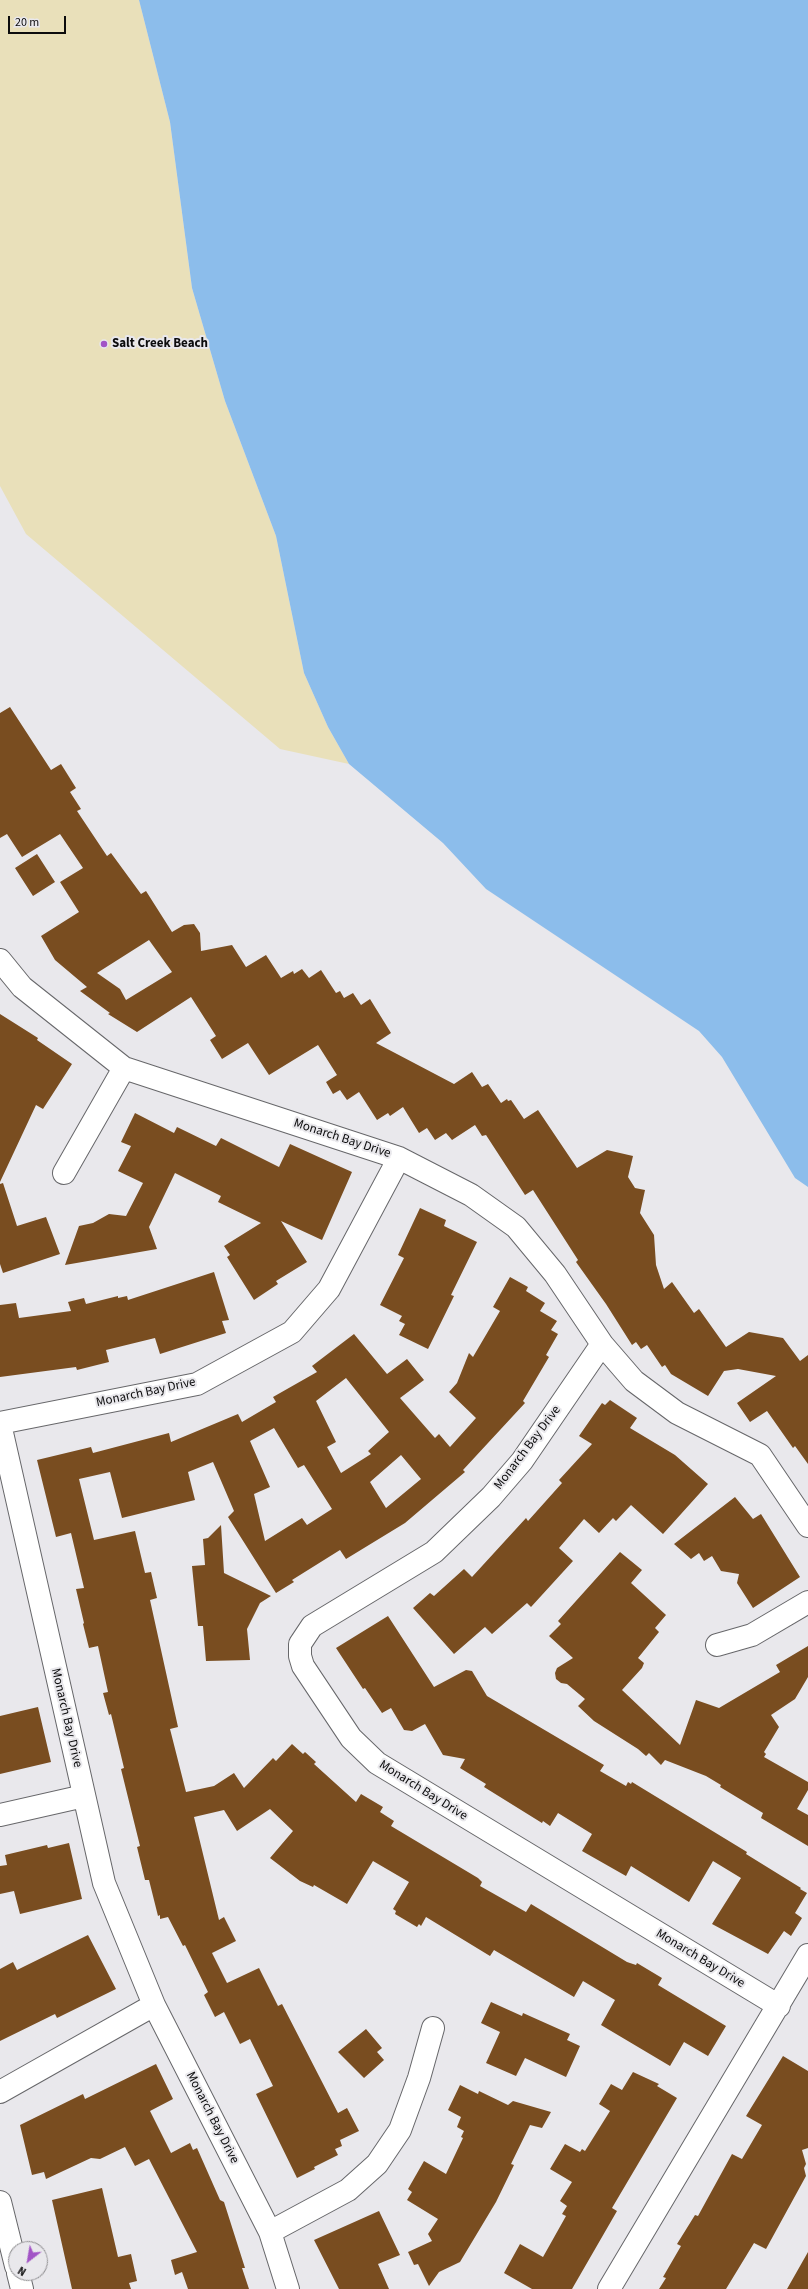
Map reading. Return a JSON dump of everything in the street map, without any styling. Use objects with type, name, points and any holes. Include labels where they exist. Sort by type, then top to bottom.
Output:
[{"type":"street","name":"Monarch Bay Drive","points":[[0,960],[22,987],[124,1068],[399,1158],[471,1195],[516,1227],[555,1274],[602,1344],[634,1380],[677,1414],[760,1455],[808,1526]]},
{"type":"street","points":[[64,1173],[124,1068]]},
{"type":"street","name":"Monarch Bay Drive","points":[[288,2289],[270,2232],[154,2004],[104,1883],[0,1423],[197,1384],[292,1332],[329,1289],[399,1158]]},
{"type":"street","name":"Monarch Bay Drive","points":[[602,1344],[522,1461],[491,1497],[434,1552],[312,1626],[300,1644],[300,1656],[303,1666],[321,1695],[351,1738],[382,1766],[779,2006]]},
{"type":"street","points":[[716,1645],[752,1635],[808,1602]]},
{"type":"street","points":[[0,1815],[84,1796]]},
{"type":"street","points":[[609,2289],[779,2006],[808,1954]]},
{"type":"street","points":[[0,2092],[154,2004]]},
{"type":"street","points":[[270,2232],[348,2190],[378,2164],[400,2130],[419,2078],[433,2028]]},
{"type":"street","points":[[0,2202],[10,2241]]},
{"type":"sand","name":"Salt Creek Beach","points":[[0,0],[139,0],[170,122],[192,288],[225,401],[276,536],[304,673],[328,727],[349,764],[280,749],[26,534],[0,486]]},
{"type":"water","points":[[139,0],[808,0],[808,1187],[795,1178],[722,1057],[699,1031],[486,889],[443,843],[349,764],[328,727],[304,673],[276,536],[225,401],[192,288],[170,122]]},
{"type":"building","points":[[10,707],[51,770],[61,764],[76,788],[70,792],[81,809],[77,811],[107,856],[111,853],[141,894],[146,891],[172,932],[184,925],[194,924],[200,933],[201,951],[232,945],[246,967],[266,955],[281,978],[293,971],[294,974],[302,969],[309,978],[321,970],[336,993],[340,991],[344,998],[353,993],[361,1005],[370,999],[391,1033],[376,1043],[454,1084],[472,1072],[482,1087],[488,1084],[501,1103],[507,1099],[508,1101],[511,1100],[524,1119],[538,1110],[577,1168],[607,1150],[633,1156],[628,1177],[635,1188],[645,1190],[640,1213],[654,1235],[656,1265],[664,1289],[672,1282],[694,1313],[699,1309],[726,1347],[749,1332],[783,1338],[800,1361],[808,1355],[808,1464],[795,1446],[793,1448],[767,1411],[750,1422],[737,1403],[776,1376],[738,1369],[724,1371],[708,1396],[671,1374],[665,1365],[662,1367],[647,1345],[641,1349],[636,1342],[632,1345],[606,1304],[576,1262],[578,1260],[533,1190],[525,1195],[486,1135],[482,1136],[475,1125],[452,1140],[446,1133],[435,1140],[427,1128],[419,1133],[403,1107],[390,1116],[388,1113],[377,1120],[359,1092],[347,1100],[340,1090],[333,1094],[326,1082],[337,1075],[318,1045],[269,1075],[248,1043],[222,1059],[210,1040],[216,1036],[191,997],[137,1032],[108,1014],[110,1013],[80,991],[87,987],[55,960],[41,936],[79,912],[60,882],[83,868],[60,834],[22,857],[7,834],[0,838],[0,713]],"holes":[[[149,940],[172,972],[126,1000],[120,989],[97,973]]]},
{"type":"building","points":[[37,854],[55,882],[33,896],[15,868]]},
{"type":"building","points":[[0,1014],[38,1038],[37,1040],[72,1064],[43,1109],[36,1105],[0,1182]]},
{"type":"building","points":[[135,1113],[174,1133],[177,1127],[216,1146],[221,1138],[279,1167],[290,1144],[352,1172],[322,1240],[281,1221],[307,1262],[276,1281],[278,1284],[254,1300],[227,1257],[230,1255],[224,1246],[261,1223],[218,1202],[221,1196],[175,1173],[149,1227],[157,1249],[65,1265],[79,1226],[93,1223],[109,1214],[126,1216],[143,1183],[118,1171],[131,1146],[121,1142]]},
{"type":"building","points":[[3,1183],[17,1226],[46,1217],[60,1254],[3,1273],[0,1264],[0,1184]]},
{"type":"building","points":[[420,1208],[446,1220],[444,1226],[477,1242],[451,1295],[454,1296],[428,1349],[399,1335],[405,1324],[399,1321],[402,1316],[380,1305],[404,1258],[398,1255]]},
{"type":"building","points":[[214,1272],[229,1320],[222,1321],[226,1333],[160,1354],[155,1338],[106,1350],[109,1362],[77,1370],[76,1367],[0,1377],[0,1305],[16,1303],[19,1318],[71,1311],[68,1302],[84,1298],[86,1304],[118,1296],[118,1298],[127,1296],[128,1300]]},
{"type":"building","points":[[510,1277],[528,1287],[526,1291],[545,1303],[540,1311],[557,1321],[551,1330],[558,1334],[546,1355],[549,1357],[523,1401],[525,1403],[463,1470],[465,1472],[405,1523],[346,1559],[340,1550],[292,1580],[294,1582],[276,1593],[228,1517],[234,1511],[213,1462],[188,1472],[195,1500],[122,1518],[110,1472],[79,1479],[94,1540],[135,1531],[145,1573],[151,1572],[157,1598],[150,1600],[178,1727],[170,1729],[186,1792],[214,1786],[234,1773],[244,1788],[273,1758],[276,1761],[292,1744],[303,1754],[305,1752],[316,1762],[314,1764],[356,1802],[361,1794],[383,1807],[380,1812],[394,1821],[391,1826],[478,1878],[482,1882],[480,1886],[526,1912],[531,1904],[627,1962],[636,1965],[637,1963],[662,1978],[658,1985],[726,2026],[708,2056],[684,2042],[670,2066],[601,2025],[615,2000],[583,1981],[574,1997],[494,1950],[490,1956],[426,1917],[421,1926],[419,1924],[417,1927],[395,1914],[396,1911],[393,1909],[409,1882],[373,1861],[347,1904],[314,1885],[313,1887],[300,1881],[270,1858],[293,1831],[270,1809],[237,1831],[224,1810],[194,1817],[219,1920],[224,1917],[236,1941],[212,1953],[227,1983],[259,1968],[278,2006],[282,2004],[338,2113],[347,2108],[359,2131],[340,2140],[342,2146],[335,2149],[338,2155],[314,2167],[315,2169],[297,2178],[256,2094],[273,2086],[250,2039],[240,2044],[224,2012],[215,2017],[204,1995],[208,1992],[185,1945],[183,1946],[168,1917],[160,1919],[160,1915],[158,1916],[149,1880],[145,1880],[137,1847],[140,1846],[121,1769],[124,1768],[111,1714],[109,1715],[103,1693],[108,1692],[98,1646],[89,1648],[83,1624],[76,1589],[84,1588],[71,1533],[56,1537],[37,1460],[91,1447],[93,1453],[169,1433],[171,1442],[238,1414],[242,1422],[276,1402],[273,1397],[317,1372],[312,1366],[354,1334],[387,1374],[407,1359],[424,1380],[400,1398],[435,1438],[439,1434],[450,1447],[476,1418],[449,1392],[457,1383],[469,1353],[473,1357],[500,1311],[493,1307]],"holes":[[[346,1378],[389,1432],[368,1451],[371,1454],[341,1473],[327,1447],[336,1442],[316,1401]],[[274,1428],[298,1468],[304,1465],[332,1509],[307,1525],[302,1518],[265,1541],[254,1494],[270,1487],[250,1441]],[[401,1455],[421,1479],[386,1508],[370,1482]]]},
{"type":"building","points":[[610,1400],[637,1418],[630,1428],[675,1455],[708,1484],[663,1534],[631,1505],[616,1521],[613,1518],[599,1533],[584,1519],[559,1548],[573,1561],[531,1607],[527,1603],[492,1634],[485,1627],[454,1654],[413,1608],[430,1593],[434,1596],[464,1569],[472,1577],[526,1518],[528,1521],[562,1483],[559,1480],[592,1444],[579,1436],[602,1403],[605,1405]]},
{"type":"building","points":[[735,1497],[753,1519],[761,1514],[800,1577],[753,1608],[737,1583],[739,1574],[721,1571],[712,1556],[704,1561],[699,1553],[691,1559],[674,1544]]},
{"type":"building","points":[[221,1525],[224,1573],[271,1596],[260,1603],[247,1629],[250,1660],[206,1661],[203,1626],[198,1626],[192,1566],[205,1565],[203,1539],[208,1538]]},
{"type":"building","points":[[620,1552],[642,1570],[631,1583],[666,1615],[655,1628],[659,1632],[638,1658],[644,1663],[642,1668],[622,1690],[680,1745],[696,1700],[719,1708],[780,1672],[776,1665],[808,1646],[808,1677],[795,1699],[771,1715],[779,1727],[764,1752],[766,1754],[764,1757],[808,1782],[808,1790],[797,1809],[808,1815],[808,1846],[761,1818],[763,1813],[720,1787],[721,1785],[706,1776],[665,1760],[661,1765],[649,1753],[646,1756],[638,1749],[594,1721],[578,1706],[585,1699],[567,1684],[561,1683],[556,1679],[555,1673],[557,1668],[573,1658],[549,1636],[561,1624],[558,1621]]},
{"type":"building","points":[[388,1616],[434,1687],[466,1670],[472,1671],[487,1696],[604,1765],[600,1771],[626,1786],[628,1782],[631,1784],[632,1782],[747,1852],[746,1854],[801,1888],[800,1889],[807,1893],[795,1913],[802,1918],[791,1936],[784,1931],[768,1954],[712,1924],[741,1878],[713,1861],[689,1902],[631,1866],[626,1876],[582,1851],[592,1834],[558,1813],[550,1826],[543,1821],[542,1823],[484,1787],[486,1784],[460,1768],[465,1759],[443,1755],[425,1724],[412,1731],[404,1730],[391,1708],[382,1713],[365,1688],[363,1689],[336,1648]]},
{"type":"building","points":[[38,1707],[51,1762],[0,1774],[0,1716]]},
{"type":"building","points":[[69,1843],[82,1899],[20,1914],[14,1891],[0,1894],[0,1866],[7,1865],[5,1855],[47,1845],[48,1848]]},
{"type":"building","points":[[88,1935],[116,1989],[57,2018],[55,2014],[0,2041],[0,1969],[13,1962],[17,1970]]},
{"type":"building","points":[[491,2002],[522,2016],[523,2013],[570,2034],[567,2040],[580,2046],[566,2077],[525,2058],[516,2076],[486,2063],[500,2032],[481,2023]]},
{"type":"building","points":[[366,2029],[382,2048],[377,2052],[384,2060],[364,2078],[338,2052]]},
{"type":"building","points":[[783,2056],[808,2071],[808,2148],[802,2150],[806,2164],[804,2168],[806,2176],[766,2249],[754,2243],[726,2289],[659,2289],[666,2278],[663,2277],[681,2246],[677,2244],[695,2215],[698,2216],[732,2154],[742,2159],[762,2125],[746,2116]]},
{"type":"building","points":[[156,2064],[173,2099],[150,2111],[171,2153],[190,2143],[193,2150],[197,2148],[220,2200],[224,2202],[245,2268],[242,2268],[249,2289],[188,2289],[182,2272],[175,2275],[171,2260],[197,2252],[149,2159],[135,2166],[125,2147],[100,2159],[91,2158],[46,2179],[44,2172],[32,2175],[20,2125],[83,2094],[85,2099]]},
{"type":"building","points":[[633,2072],[659,2084],[657,2086],[677,2098],[612,2208],[617,2211],[572,2289],[532,2289],[504,2273],[520,2244],[543,2257],[566,2216],[562,2214],[567,2206],[560,2201],[572,2182],[550,2169],[565,2144],[580,2152],[582,2149],[585,2151],[610,2111],[599,2104],[611,2084],[622,2090]]},
{"type":"building","points":[[460,2085],[478,2094],[479,2091],[508,2105],[513,2101],[551,2112],[542,2128],[530,2125],[511,2164],[514,2165],[496,2202],[460,2262],[439,2272],[429,2286],[418,2264],[414,2265],[408,2252],[432,2241],[428,2234],[438,2219],[407,2200],[412,2192],[408,2189],[424,2161],[446,2174],[463,2138],[461,2137],[464,2131],[457,2127],[461,2117],[448,2110]]},
{"type":"building","points":[[102,2188],[118,2257],[131,2254],[137,2281],[129,2283],[131,2289],[72,2289],[52,2200]]},
{"type":"building","points":[[379,2211],[400,2255],[378,2264],[389,2289],[339,2289],[314,2240]]},
{"type":"building","points":[[808,2252],[808,2289],[787,2289]]},
{"type":"place","name":"Salt Creek Beach","points":[[104,344]]}]
